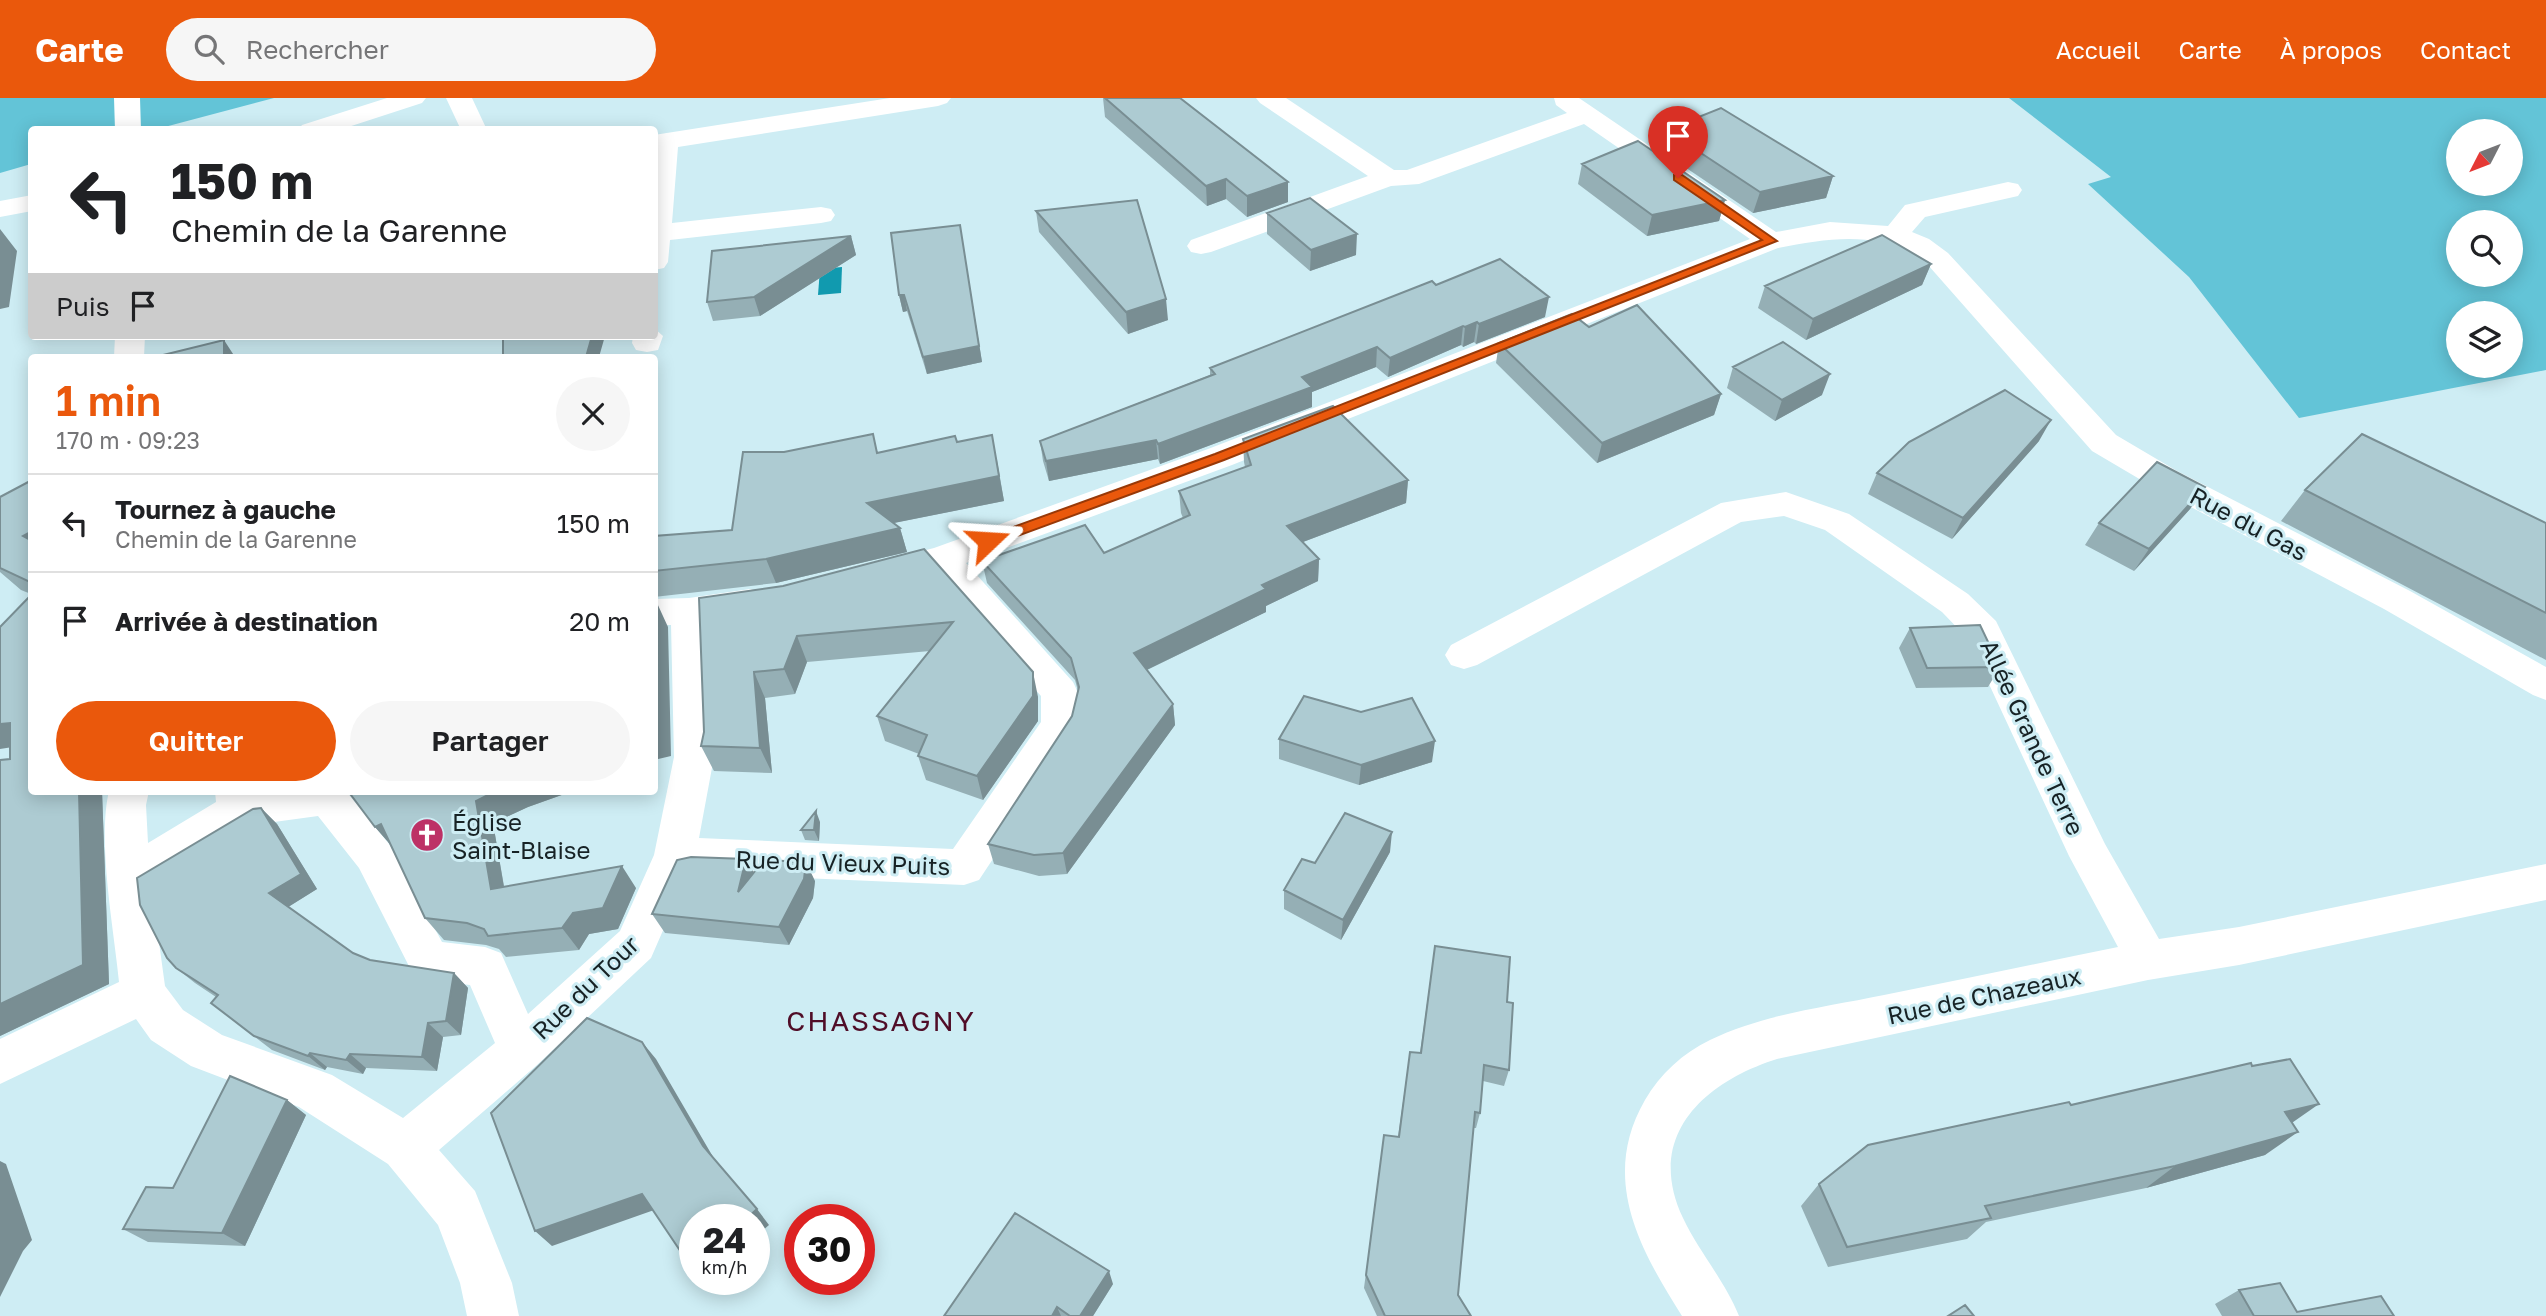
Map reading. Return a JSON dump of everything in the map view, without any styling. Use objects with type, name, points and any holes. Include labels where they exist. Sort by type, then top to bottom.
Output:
[{"type":"street","points":[[127,98],[128,126]]},
{"type":"street","points":[[324,126],[413,98]]},
{"type":"street","points":[[459,98],[472,126]]},
{"type":"street","points":[[658,203],[660,142],[938,98]]},
{"type":"street","points":[[1269,98],[1388,177]]},
{"type":"street","points":[[1563,98],[1771,241]]},
{"type":"street","points":[[1201,246],[1388,177],[1410,178],[1586,115]]},
{"type":"street","points":[[848,582],[941,559],[1220,457],[1771,241],[1830,230],[1895,235],[1915,211],[2008,190]]},
{"type":"street","points":[[0,209],[28,204]]},
{"type":"street","points":[[658,233],[821,215]]},
{"type":"street","name":"Rue du Gas","points":[[1895,235],[1919,245],[1938,259],[2105,443],[2155,474],[2397,600],[2546,685]]},
{"type":"street","name":"Allée Grande Terre","points":[[1464,655],[1733,512],[1786,504],[1837,522],[1955,603],[1983,631],[2090,856],[2148,960]]},
{"type":"street","name":"Rue du Vieux Puits","points":[[675,855],[964,867],[1060,725],[1060,692],[941,559]]},
{"type":"street","points":[[672,612],[782,597]]},
{"type":"street","name":"Rue du Tour","points":[[405,1147],[521,1049],[636,944],[675,855],[694,757],[672,612]]},
{"type":"street","points":[[128,795],[126,805],[129,876],[143,993],[167,1025],[207,1051],[315,1091],[405,1147],[457,1209],[486,1283],[493,1316]]},
{"type":"street","points":[[129,876],[236,800],[328,798],[374,856],[429,960],[485,967],[521,1049]]},
{"type":"street","name":"Rue de Chazeaux","points":[[1713,1316],[1667,1239],[1648,1182],[1650,1144],[1663,1111],[1688,1079],[1727,1055],[1777,1038],[2148,960],[2239,946],[2546,883]]},
{"type":"street","points":[[0,1062],[143,993]]},
{"type":"shaded area","points":[[0,98],[274,98],[168,126],[28,126],[28,165],[0,173]]},
{"type":"shaded area","points":[[2009,98],[2546,98],[2546,370],[2523,374],[2523,301],[2446,301],[2446,378],[2505,378],[2299,418],[2189,277],[2088,184],[2111,177]]},
{"type":"shaded area","points":[[842,267],[841,293],[818,295],[820,269]]},
{"type":"building","points":[[1105,98],[1180,98],[1288,182],[1247,196],[1226,179],[1206,186]]},
{"type":"building","points":[[1721,108],[1833,176],[1760,192],[1666,130]]},
{"type":"building","points":[[1638,141],[1725,200],[1652,215],[1582,164]]},
{"type":"building","points":[[1310,198],[1357,234],[1311,250],[1267,213]]},
{"type":"building","points":[[1137,200],[1166,299],[1126,312],[1036,211]]},
{"type":"building","points":[[960,225],[979,346],[923,357],[904,295],[899,295],[891,233]]},
{"type":"building","points":[[1882,235],[1931,264],[1813,319],[1765,286]]},
{"type":"building","points":[[851,236],[754,297],[707,302],[712,251]]},
{"type":"building","points":[[1500,259],[1549,297],[1479,324],[1477,322],[1463,326],[1390,358],[1377,347],[1302,377],[1312,387],[1158,444],[1156,440],[1046,461],[1040,441],[1215,374],[1210,368],[1432,281],[1436,285]]},
{"type":"building","points":[[1637,305],[1721,394],[1602,443],[1499,343],[1572,314],[1589,327]]},
{"type":"building","points":[[224,340],[224,354],[167,354]]},
{"type":"building","points":[[503,340],[591,340],[587,354],[503,354]]},
{"type":"building","points":[[1783,342],[1830,374],[1782,400],[1733,367]]},
{"type":"building","points":[[2005,390],[2051,420],[1963,518],[1877,473],[1909,442]]},
{"type":"building","points":[[1333,406],[1408,480],[1287,526],[1319,559],[1262,585],[1266,589],[1134,653],[1173,704],[1063,853],[1034,855],[988,844],[1072,716],[1079,687],[1071,658],[982,561],[1085,525],[1104,553],[1190,515],[1179,491],[1251,465],[1243,439]]},
{"type":"building","points":[[873,434],[877,453],[955,436],[957,442],[992,435],[999,476],[867,503],[900,528],[766,559],[658,571],[658,536],[732,530],[743,452],[784,452]]},
{"type":"building","points":[[2362,434],[2546,523],[2546,613],[2305,490]]},
{"type":"building","points":[[2157,462],[2205,487],[2149,549],[2099,523]]},
{"type":"building","points":[[28,482],[28,533],[23,536],[28,539],[28,581],[0,568],[0,497]]},
{"type":"building","points":[[924,549],[1033,672],[1033,696],[977,776],[918,756],[927,735],[877,716],[953,622],[797,636],[784,669],[754,672],[760,748],[701,746],[704,732],[699,598],[783,586]]},
{"type":"building","points":[[28,598],[28,795],[79,795],[83,965],[0,1004],[0,760],[10,759],[10,723],[0,724],[0,627]]},
{"type":"building","points":[[1980,625],[2000,667],[1927,668],[1910,628]]},
{"type":"building","points":[[658,668],[659,733],[658,733]]},
{"type":"building","points":[[1304,696],[1361,712],[1412,698],[1435,741],[1361,765],[1279,739]]},
{"type":"building","points":[[351,795],[488,795],[476,801],[491,889],[622,866],[603,908],[573,913],[562,928],[488,936],[484,929],[467,923],[425,918],[381,824],[375,827]]},
{"type":"building","points":[[261,808],[301,874],[269,893],[353,953],[370,960],[454,973],[446,1021],[428,1023],[422,1057],[350,1054],[346,1060],[310,1053],[308,1056],[254,1036],[211,1003],[218,995],[176,968],[167,958],[140,905],[137,878],[253,809]]},
{"type":"building","points":[[816,811],[814,830],[801,830]]},
{"type":"building","points":[[1345,813],[1392,832],[1343,920],[1284,890],[1302,859],[1315,863]]},
{"type":"building","points":[[691,857],[746,859],[738,892],[764,860],[806,862],[804,879],[779,927],[652,914],[677,860]]},
{"type":"building","points":[[1435,946],[1510,957],[1507,1002],[1513,1003],[1509,1070],[1484,1065],[1480,1113],[1475,1112],[1458,1295],[1471,1316],[1385,1316],[1366,1275],[1384,1135],[1399,1137],[1410,1052],[1421,1053]]},
{"type":"building","points":[[587,1018],[642,1042],[703,1146],[753,1204],[679,1204],[679,1249],[642,1194],[535,1231],[491,1113]]},
{"type":"building","points":[[2290,1059],[2319,1104],[2285,1112],[2298,1132],[2175,1166],[1985,1206],[1991,1218],[1847,1247],[1819,1184],[1868,1145],[2069,1102],[2071,1105],[2251,1063],[2252,1066]]},
{"type":"building","points":[[230,1076],[287,1100],[222,1233],[123,1229],[146,1187],[173,1188]]},
{"type":"building","points":[[1015,1213],[1109,1271],[1080,1316],[1070,1316],[1057,1307],[1052,1316],[944,1316]]},
{"type":"building","points":[[2280,1283],[2297,1312],[2381,1296],[2394,1316],[2254,1316],[2239,1290]]},
{"type":"building","points":[[1965,1305],[1974,1316],[1948,1316]]},
{"type":"place","name":"Église Saint-Blaise","points":[[427,835]]},
{"type":"district","name":"CHASSAGNY","points":[[881,1020]]},
{"type":"route","points":[[988,541],[1220,457],[1771,241],[1678,178]]}]
